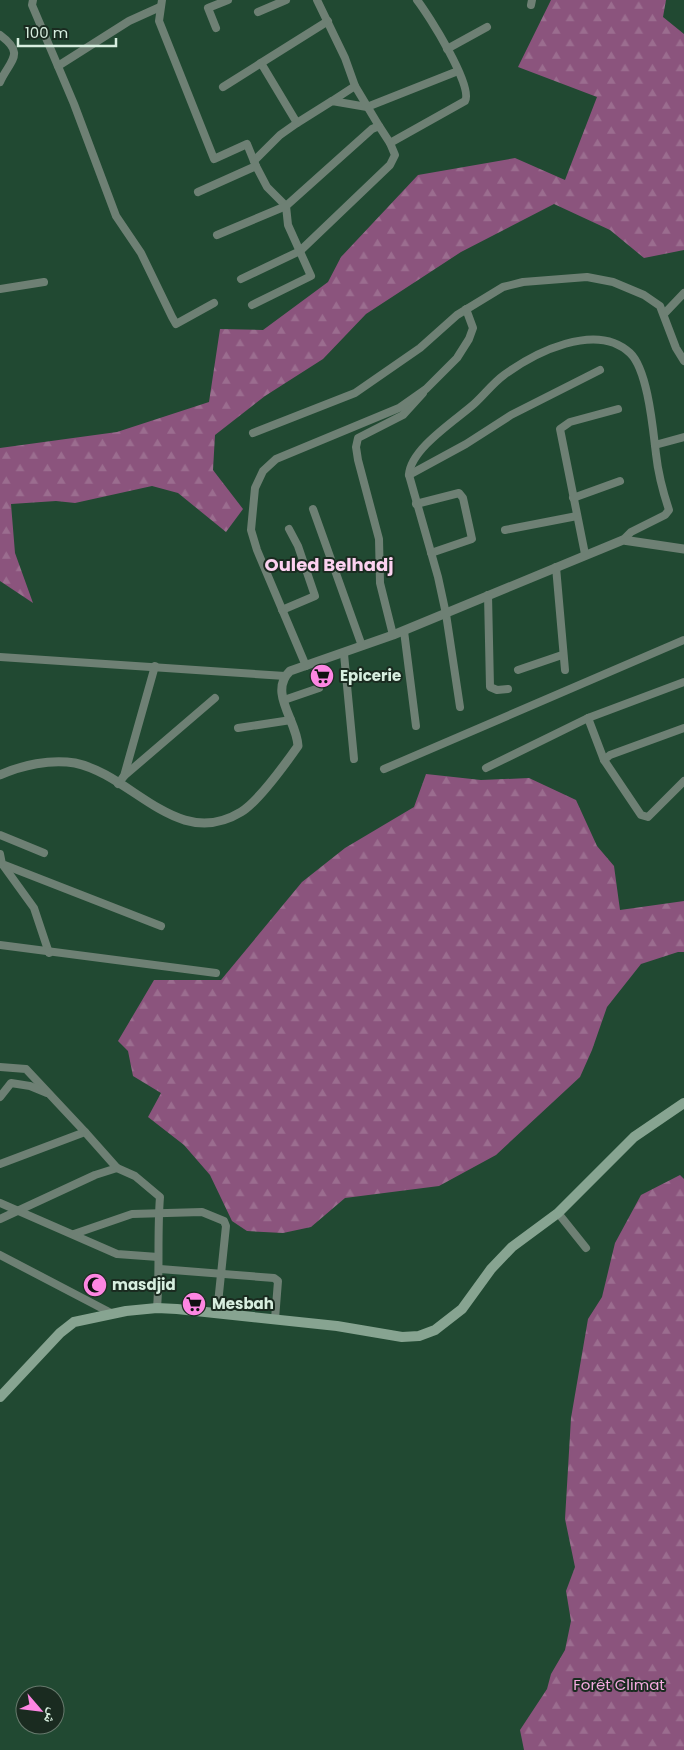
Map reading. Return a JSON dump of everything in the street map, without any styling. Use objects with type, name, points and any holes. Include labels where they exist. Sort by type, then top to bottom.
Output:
[{"type":"main road","points":[[0,1397],[21,1377],[55,1338],[74,1322],[111,1313],[157,1308],[274,1319],[402,1337],[419,1336],[435,1330],[449,1320],[473,1296],[502,1256],[558,1213],[634,1138],[684,1102]]},
{"type":"street","points":[[33,0],[32,5],[58,66],[116,216],[141,253],[176,324],[214,303]]},
{"type":"street","points":[[216,28],[208,8],[228,0]]},
{"type":"street","points":[[258,12],[286,0]]},
{"type":"street","points":[[241,279],[300,251],[390,165],[395,155],[390,143],[355,86],[345,58],[317,0]]},
{"type":"street","points":[[390,143],[466,100],[467,95],[448,49],[418,0]]},
{"type":"street","points":[[58,66],[129,21],[161,4]]},
{"type":"street","points":[[161,4],[159,21],[214,159],[247,144],[267,187],[286,206],[288,225],[311,276],[252,305]]},
{"type":"street","points":[[223,87],[328,20]]},
{"type":"street","points":[[448,49],[487,27]]},
{"type":"street","points":[[0,35],[10,42],[15,51],[13,62],[0,82]]},
{"type":"street","points":[[261,63],[297,123]]},
{"type":"street","points":[[332,101],[367,107],[458,71]]},
{"type":"street","points":[[198,192],[255,163],[280,135],[355,86]]},
{"type":"street","points":[[217,235],[286,206],[372,129],[379,126]]},
{"type":"street","points":[[253,433],[355,392],[420,348],[466,310],[508,285],[531,281],[587,277],[613,282],[644,295],[658,304],[664,314],[676,348],[684,361]]},
{"type":"street","points":[[0,289],[44,282]]},
{"type":"street","points":[[664,314],[684,293]]},
{"type":"street","points":[[306,666],[257,550],[251,530],[255,488],[263,471],[269,464],[286,453],[399,408],[426,389],[457,358],[469,340],[473,328],[466,310]]},
{"type":"street","points":[[1,772],[34,764],[74,763],[100,773],[149,802],[189,822],[201,824],[220,822],[241,812],[256,800],[298,746],[298,737],[284,700],[281,686],[285,676],[290,671],[344,654],[446,614],[488,594],[623,540],[631,532],[665,515],[668,510],[643,381],[631,353],[608,342],[589,339],[579,340],[530,358],[502,376],[474,404],[442,429],[410,467],[409,475],[416,504],[431,553],[446,614],[460,707]]},
{"type":"street","points":[[409,475],[466,444],[511,415],[600,370]]},
{"type":"street","points":[[393,635],[380,583],[378,529],[367,498],[356,446],[358,438],[403,416],[416,404],[426,389]]},
{"type":"street","points":[[585,554],[560,429],[570,422],[618,409]]},
{"type":"street","points":[[655,445],[684,437]]},
{"type":"street","points":[[573,498],[620,481]]},
{"type":"street","points":[[416,504],[459,493],[463,498],[472,539],[431,553]]},
{"type":"street","points":[[313,509],[362,646]]},
{"type":"street","points":[[505,530],[577,516]]},
{"type":"street","points":[[282,610],[315,596],[298,546],[289,529]]},
{"type":"street","points":[[623,540],[684,549]]},
{"type":"street","points":[[556,567],[562,654],[565,670]]},
{"type":"street","points":[[488,594],[490,687],[497,690],[508,689]]},
{"type":"street","points":[[404,630],[416,726]]},
{"type":"street","points":[[384,769],[684,640]]},
{"type":"street","points":[[344,654],[354,759]]},
{"type":"street","points":[[518,670],[562,654]]},
{"type":"street","points":[[0,656],[71,660],[111,666],[154,666],[285,676]]},
{"type":"street","points":[[124,776],[154,666]]},
{"type":"street","points":[[486,768],[588,718],[684,682]]},
{"type":"street","points":[[284,700],[319,688]]},
{"type":"street","points":[[118,784],[124,776],[215,698]]},
{"type":"street","points":[[588,718],[604,760],[642,815],[648,817],[684,781]]},
{"type":"street","points":[[238,728],[291,720]]},
{"type":"street","points":[[604,760],[684,728]]},
{"type":"street","points":[[0,835],[44,853]]},
{"type":"street","points":[[0,854],[2,864],[34,908],[49,953]]},
{"type":"street","points":[[2,864],[161,926]]},
{"type":"street","points":[[0,945],[49,953],[149,963],[216,973]]},
{"type":"street","points":[[0,1067],[26,1069],[86,1132],[117,1168],[135,1176],[160,1197],[158,1257],[160,1269],[157,1308]]},
{"type":"street","points":[[0,1097],[11,1083],[30,1086],[48,1094]]},
{"type":"street","points":[[0,1164],[86,1132]]},
{"type":"street","points":[[0,1219],[95,1175],[117,1168]]},
{"type":"street","points":[[0,1203],[117,1254],[158,1257]]},
{"type":"street","points":[[74,1234],[132,1214],[202,1212],[224,1221],[226,1226],[217,1313]]},
{"type":"street","points":[[558,1213],[586,1248]]},
{"type":"street","points":[[0,1255],[111,1313]]},
{"type":"street","points":[[160,1269],[222,1272],[274,1278],[278,1281],[274,1319]]},
{"type":"green space","points":[[551,0],[666,0],[663,17],[684,34],[684,250],[644,258],[610,230],[554,204],[461,252],[366,314],[323,359],[265,396],[215,435],[213,470],[243,509],[226,532],[178,493],[152,486],[75,503],[56,501],[11,504],[15,553],[33,603],[0,581],[0,448],[117,432],[209,402],[220,329],[263,330],[328,282],[341,257],[418,175],[515,158],[565,180],[597,97],[518,67]]},
{"type":"green space","points":[[426,774],[481,780],[529,778],[576,800],[597,846],[614,866],[620,910],[684,901],[684,952],[678,952],[641,964],[607,1007],[580,1077],[496,1155],[439,1186],[345,1198],[311,1227],[283,1233],[247,1231],[232,1221],[210,1175],[184,1145],[148,1117],[161,1093],[133,1076],[128,1051],[118,1041],[154,980],[221,980],[302,882],[345,848],[414,807]]},
{"type":"green space","name":"Forêt Climat","points":[[680,1175],[684,1179],[684,1750],[524,1750],[520,1730],[547,1689],[551,1674],[565,1650],[571,1621],[566,1591],[575,1567],[565,1519],[571,1418],[588,1319],[602,1297],[615,1243],[641,1195]]},
{"type":"place","name":"Epicerie","points":[[322,676]]},
{"type":"place","name":"masdjid","points":[[95,1285]]},
{"type":"place","name":"Mesbah","points":[[194,1304]]},
{"type":"district","name":"Ouled Belhadj","points":[[329,565]]}]
